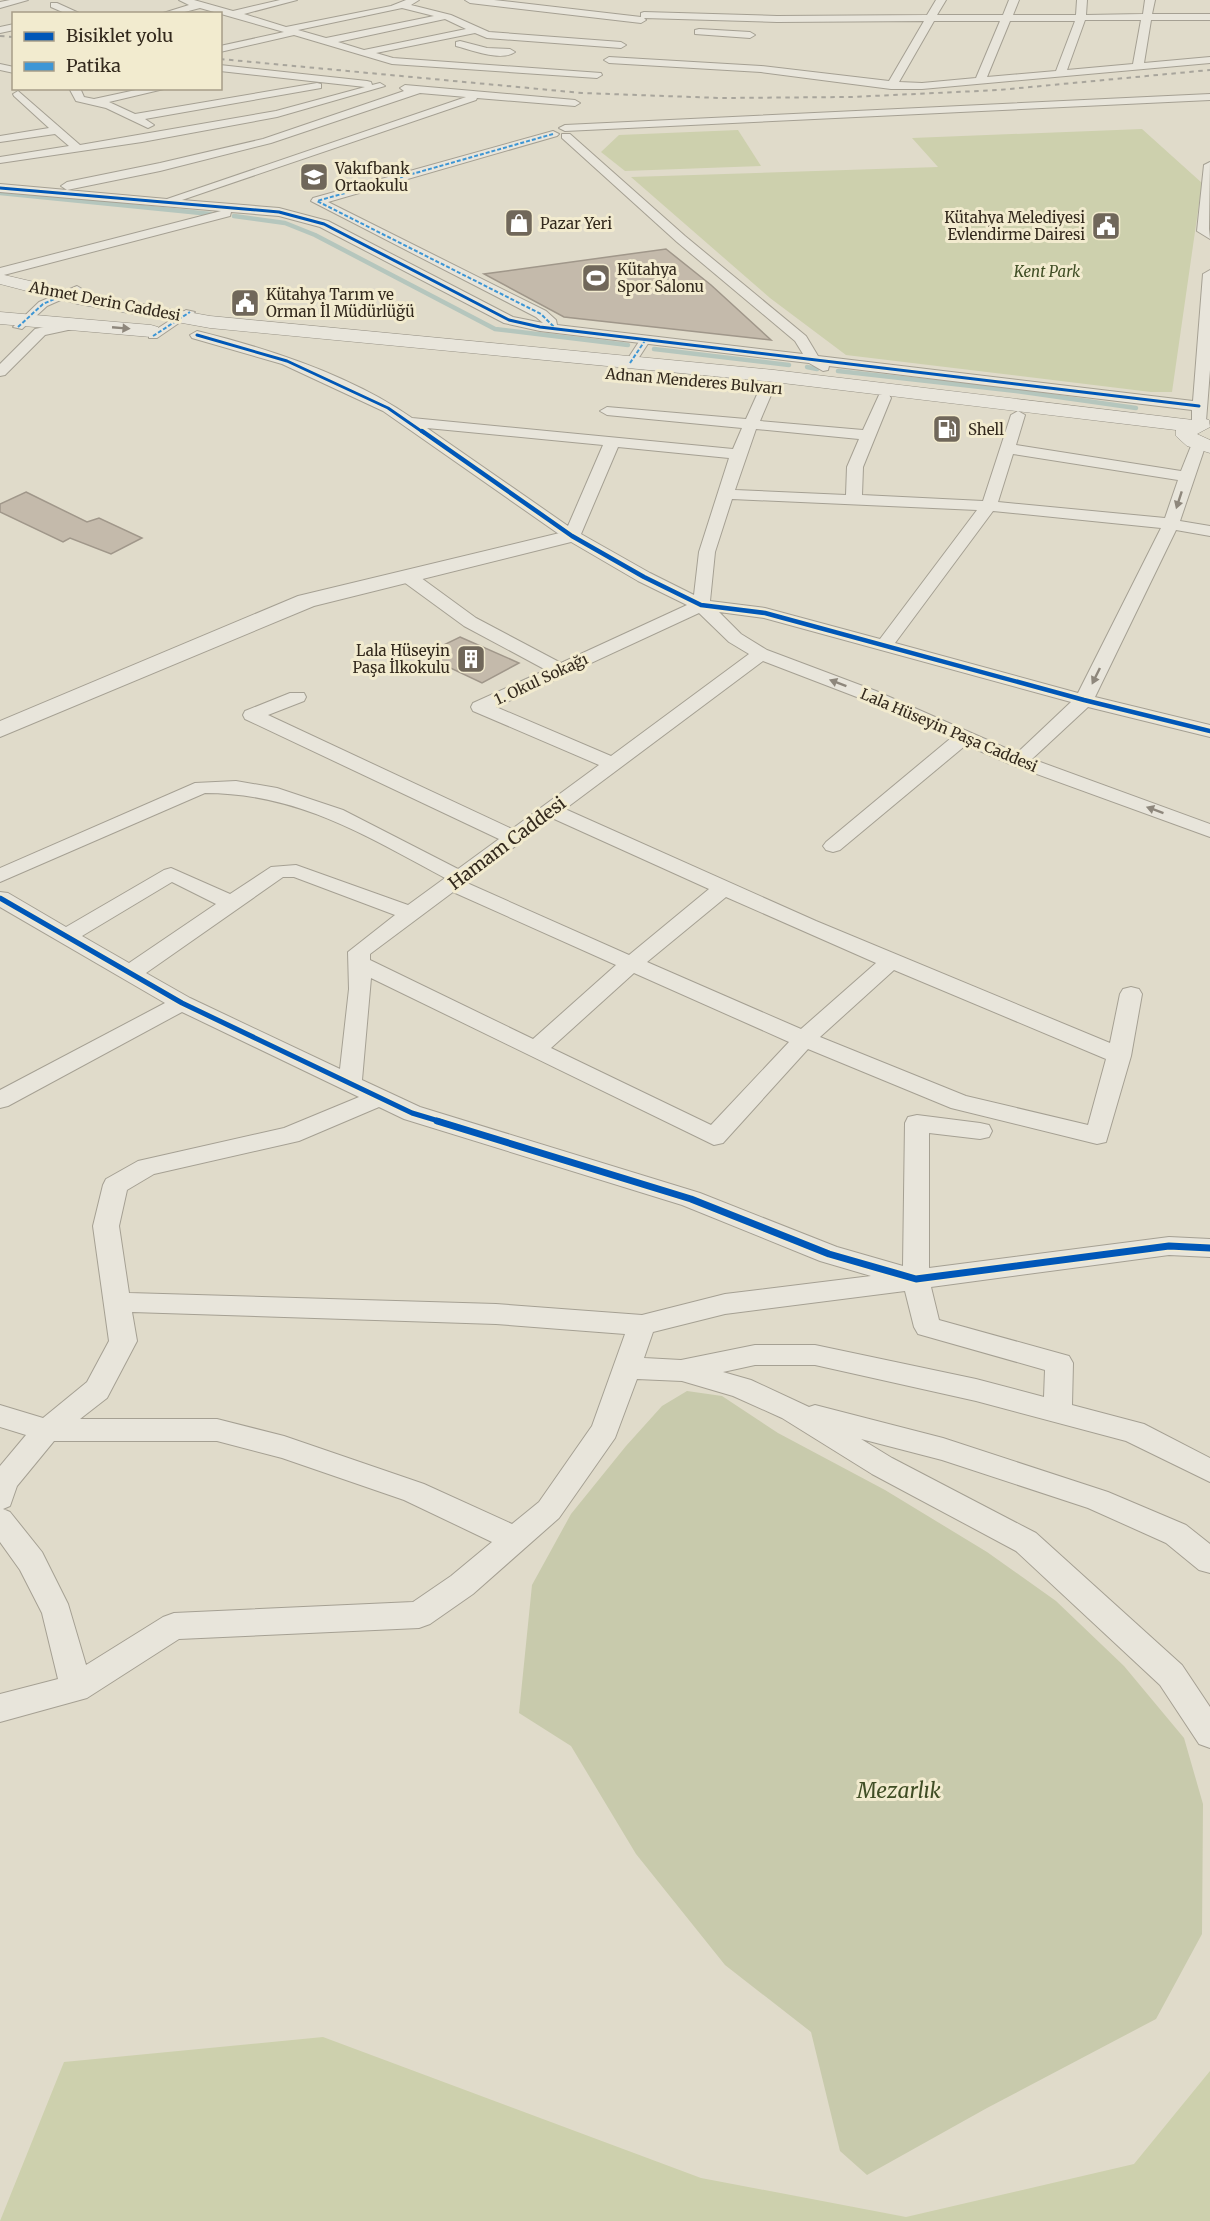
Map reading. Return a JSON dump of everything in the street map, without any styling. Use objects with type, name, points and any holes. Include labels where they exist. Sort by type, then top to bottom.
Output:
[{"type":"main road","name":"Ahmet Derin Caddesi","points":[[0,279],[185,314],[204,329]]},
{"type":"main road","points":[[45,321],[61,320],[74,315],[79,308],[73,294]]},
{"type":"main road","name":"Ahmet Derin Caddesi","points":[[17,321],[45,321],[156,334],[204,329]]},
{"type":"main road","name":"Adnan Menderes Bulvarı","points":[[204,329],[630,363],[1018,415],[1200,430]]},
{"type":"main road","name":"Adnan Menderes Bulvarı","points":[[204,329],[770,382],[851,385],[1200,430]]},
{"type":"street","points":[[0,5],[21,0]]},
{"type":"street","points":[[184,0],[217,12]]},
{"type":"street","points":[[172,12],[226,0]]},
{"type":"street","points":[[226,16],[292,0]]},
{"type":"street","points":[[470,0],[644,13],[759,18],[1080,15],[1210,17]]},
{"type":"street","points":[[891,86],[941,0]]},
{"type":"street","points":[[980,81],[1014,0]]},
{"type":"street","points":[[1060,74],[1080,15],[1082,0]]},
{"type":"street","points":[[1138,67],[1150,0]]},
{"type":"street","points":[[222,48],[405,2],[445,15],[494,36],[629,38]]},
{"type":"street","points":[[54,5],[72,12]]},
{"type":"street","points":[[644,13],[736,9],[868,11],[932,16]]},
{"type":"street","points":[[1147,15],[1210,11]]},
{"type":"street","points":[[566,124],[606,58],[629,38],[644,13]]},
{"type":"street","points":[[323,42],[445,15],[471,16]]},
{"type":"street","points":[[226,16],[392,62],[589,84]]},
{"type":"street","points":[[239,27],[273,17]]},
{"type":"street","points":[[733,67],[759,18]]},
{"type":"street","points":[[349,61],[366,54],[477,30]]},
{"type":"street","points":[[692,32],[746,44]]},
{"type":"street","points":[[460,44],[487,51],[521,52]]},
{"type":"street","points":[[222,54],[245,56]]},
{"type":"street","points":[[606,58],[733,67],[835,77],[891,86],[922,87],[1210,60]]},
{"type":"street","points":[[382,71],[393,71],[398,67],[392,62]]},
{"type":"street","points":[[222,68],[380,86],[482,94],[566,124],[1210,105]]},
{"type":"street","points":[[222,77],[253,71]]},
{"type":"street","points":[[235,75],[267,94]]},
{"type":"street","points":[[133,117],[344,82]]},
{"type":"street","points":[[0,160],[277,114],[380,86]]},
{"type":"street","points":[[43,191],[267,141],[420,89]]},
{"type":"street","points":[[75,90],[80,99],[110,106],[208,155],[242,176]]},
{"type":"street","points":[[93,102],[153,90]]},
{"type":"street","points":[[18,94],[77,148]]},
{"type":"street","points":[[165,202],[482,94]]},
{"type":"street","points":[[557,329],[541,314],[317,201],[566,124],[1210,97]]},
{"type":"street","points":[[1182,106],[1198,110]]},
{"type":"street","points":[[277,114],[307,127],[347,139]]},
{"type":"street","points":[[566,124],[681,239],[801,339],[814,361],[851,385]]},
{"type":"street","points":[[0,139],[58,130]]},
{"type":"street","points":[[1210,165],[1203,231],[1210,235]]},
{"type":"street","points":[[0,188],[279,212],[324,224],[509,320],[557,329],[814,361],[1200,430]]},
{"type":"street","points":[[0,272],[243,209]]},
{"type":"street","points":[[1019,761],[1084,700],[1172,524],[1200,430],[1210,274]]},
{"type":"street","points":[[17,321],[43,304],[73,294]]},
{"type":"street","points":[[156,334],[185,314]]},
{"type":"street","points":[[0,361],[29,327],[17,321]]},
{"type":"street","points":[[0,372],[40,332],[77,324]]},
{"type":"street","points":[[204,329],[287,361],[388,408],[572,536],[644,577],[701,605],[765,613],[1084,700],[1210,731]]},
{"type":"street","points":[[630,363],[646,339]]},
{"type":"street","points":[[701,605],[707,552],[738,454],[770,382],[814,361]]},
{"type":"street","points":[[855,500],[855,467],[884,398]]},
{"type":"street","points":[[607,411],[869,435]]},
{"type":"street","points":[[885,644],[989,506],[1018,415]]},
{"type":"street","points":[[409,422],[738,454]]},
{"type":"street","points":[[572,536],[613,441]]},
{"type":"street","points":[[1006,448],[1187,477]]},
{"type":"street","points":[[725,494],[989,506],[1172,524],[1210,531]]},
{"type":"street","points":[[0,730],[306,601],[572,536]]},
{"type":"street","points":[[407,576],[470,622],[561,670]]},
{"type":"street","name":"Lala Hüseyin Paşa Caddesi","points":[[701,605],[735,638],[761,654],[869,695],[1019,761],[1210,831]]},
{"type":"street","name":"1. Okul Sokağı","points":[[614,764],[480,707],[701,605]]},
{"type":"street","name":"Hamam Caddesi","points":[[359,963],[359,952],[761,654]]},
{"type":"street","points":[[297,697],[252,715],[514,838]]},
{"type":"street","points":[[833,846],[965,736]]},
{"type":"street","points":[[0,876],[202,787],[228,785],[270,793],[332,812],[456,881],[632,964],[804,1039],[959,1102],[1097,1136],[1119,1056],[1131,994]]},
{"type":"street","points":[[551,810],[891,961],[1119,1056]]},
{"type":"street","points":[[130,973],[278,872],[296,872],[411,914]]},
{"type":"street","points":[[66,936],[171,874],[232,903]]},
{"type":"street","points":[[535,1050],[632,964],[724,888]]},
{"type":"street","points":[[0,898],[182,1004],[412,1113],[691,1199],[829,1254],[916,1279]]},
{"type":"street","points":[[350,1083],[360,988],[359,963],[714,1137],[804,1039],[891,961]]},
{"type":"street","points":[[0,1100],[182,1004]]},
{"type":"street","points":[[0,1498],[4,1482],[47,1430],[97,1390],[123,1341],[106,1226],[115,1185],[147,1167],[290,1135],[379,1098]]},
{"type":"street","points":[[980,1131],[917,1123],[916,1279],[927,1327],[1059,1363],[1058,1412]]},
{"type":"street","points":[[118,1302],[496,1314],[642,1326],[725,1304],[1169,1246],[1210,1248]]},
{"type":"street","points":[[0,1708],[76,1688],[174,1626],[419,1615],[462,1585],[549,1510],[605,1430],[642,1326]]},
{"type":"street","points":[[682,1371],[755,1355],[815,1355],[976,1390],[1134,1432],[1210,1471]]},
{"type":"street","points":[[627,1368],[682,1371],[741,1388],[792,1410],[882,1466],[1026,1542],[1171,1675],[1210,1734]]},
{"type":"street","points":[[792,1410],[943,1449],[1098,1500],[1176,1534],[1210,1561]]},
{"type":"street","points":[[0,1416],[47,1430],[217,1430],[284,1447],[414,1492],[515,1539]]},
{"type":"street","points":[[0,1520],[31,1561],[57,1613],[76,1688]]},
{"type":"green space","name":"Kent Park","points":[[1142,129],[1202,183],[1172,392],[1151,392],[846,355],[770,298],[631,177],[938,167],[912,138]]},
{"type":"green space","points":[[738,130],[761,166],[625,171],[601,152],[619,135]]},
{"type":"green space","name":"Mezarlık","points":[[687,1391],[722,1396],[778,1433],[885,1490],[987,1552],[1056,1601],[1124,1666],[1184,1738],[1203,1804],[1202,1934],[1156,2019],[987,2108],[867,2175],[840,2151],[811,2032],[725,1965],[636,1854],[571,1746],[519,1713],[532,1585],[571,1514],[662,1406]]},
{"type":"green space","points":[[323,2037],[701,2178],[906,2217],[1134,2164],[1210,2071],[1210,2221],[0,2221],[64,2062]]},
{"type":"building","points":[[666,249],[711,285],[771,340],[564,317],[484,274]]},
{"type":"building","points":[[26,492],[87,522],[99,518],[142,538],[111,554],[70,538],[63,542],[0,512],[0,504]]},
{"type":"building","name":"Lala Hüseyin Paşa İlkokulu","points":[[460,637],[519,663],[482,683],[423,655]]},
{"type":"waterway","points":[[0,193],[211,214]]},
{"type":"waterway","points":[[234,216],[285,223],[315,235],[495,329],[628,345]]},
{"type":"waterway","points":[[654,349],[789,365]]},
{"type":"waterway","points":[[807,367],[817,369]]},
{"type":"waterway","points":[[838,371],[1016,391],[1136,408]]},
{"type":"railway","points":[[0,36],[12,37]]},
{"type":"railway","points":[[222,59],[582,93],[720,98],[851,97],[999,90],[1210,70]]},
{"type":"marked path","points":[[553,134],[317,201],[541,314],[554,327]]},
{"type":"marked path","points":[[18,327],[43,304],[77,289]]},
{"type":"marked path","points":[[153,336],[190,312]]},
{"type":"marked path","points":[[630,363],[646,339]]},
{"type":"cycle path","points":[[0,188],[279,212],[324,224],[509,320],[540,327],[1199,406]]},
{"type":"cycle path","points":[[197,335],[287,361],[388,408],[572,536],[644,577],[701,605],[765,613],[1084,700],[1210,731]]},
{"type":"cycle path","points":[[0,898],[182,1003],[412,1113],[691,1199],[829,1254],[916,1279],[1169,1246],[1210,1248]]},
{"type":"place","name":"Vakıfbank Ortaokulu","points":[[314,177]]},
{"type":"place","name":"Pazar Yeri","points":[[519,223]]},
{"type":"place","name":"Kütahya Melediyesi Evlendirme Dairesi","points":[[1106,226]]},
{"type":"place","name":"Kütahya Spor Salonu","points":[[596,278]]},
{"type":"place","name":"Kütahya Tarım ve Orman İl Müdürlüğü","points":[[245,303]]},
{"type":"place","name":"Shell","points":[[947,429]]},
{"type":"place","name":"Lala Hüseyin Paşa İlkokulu","points":[[471,659]]}]
